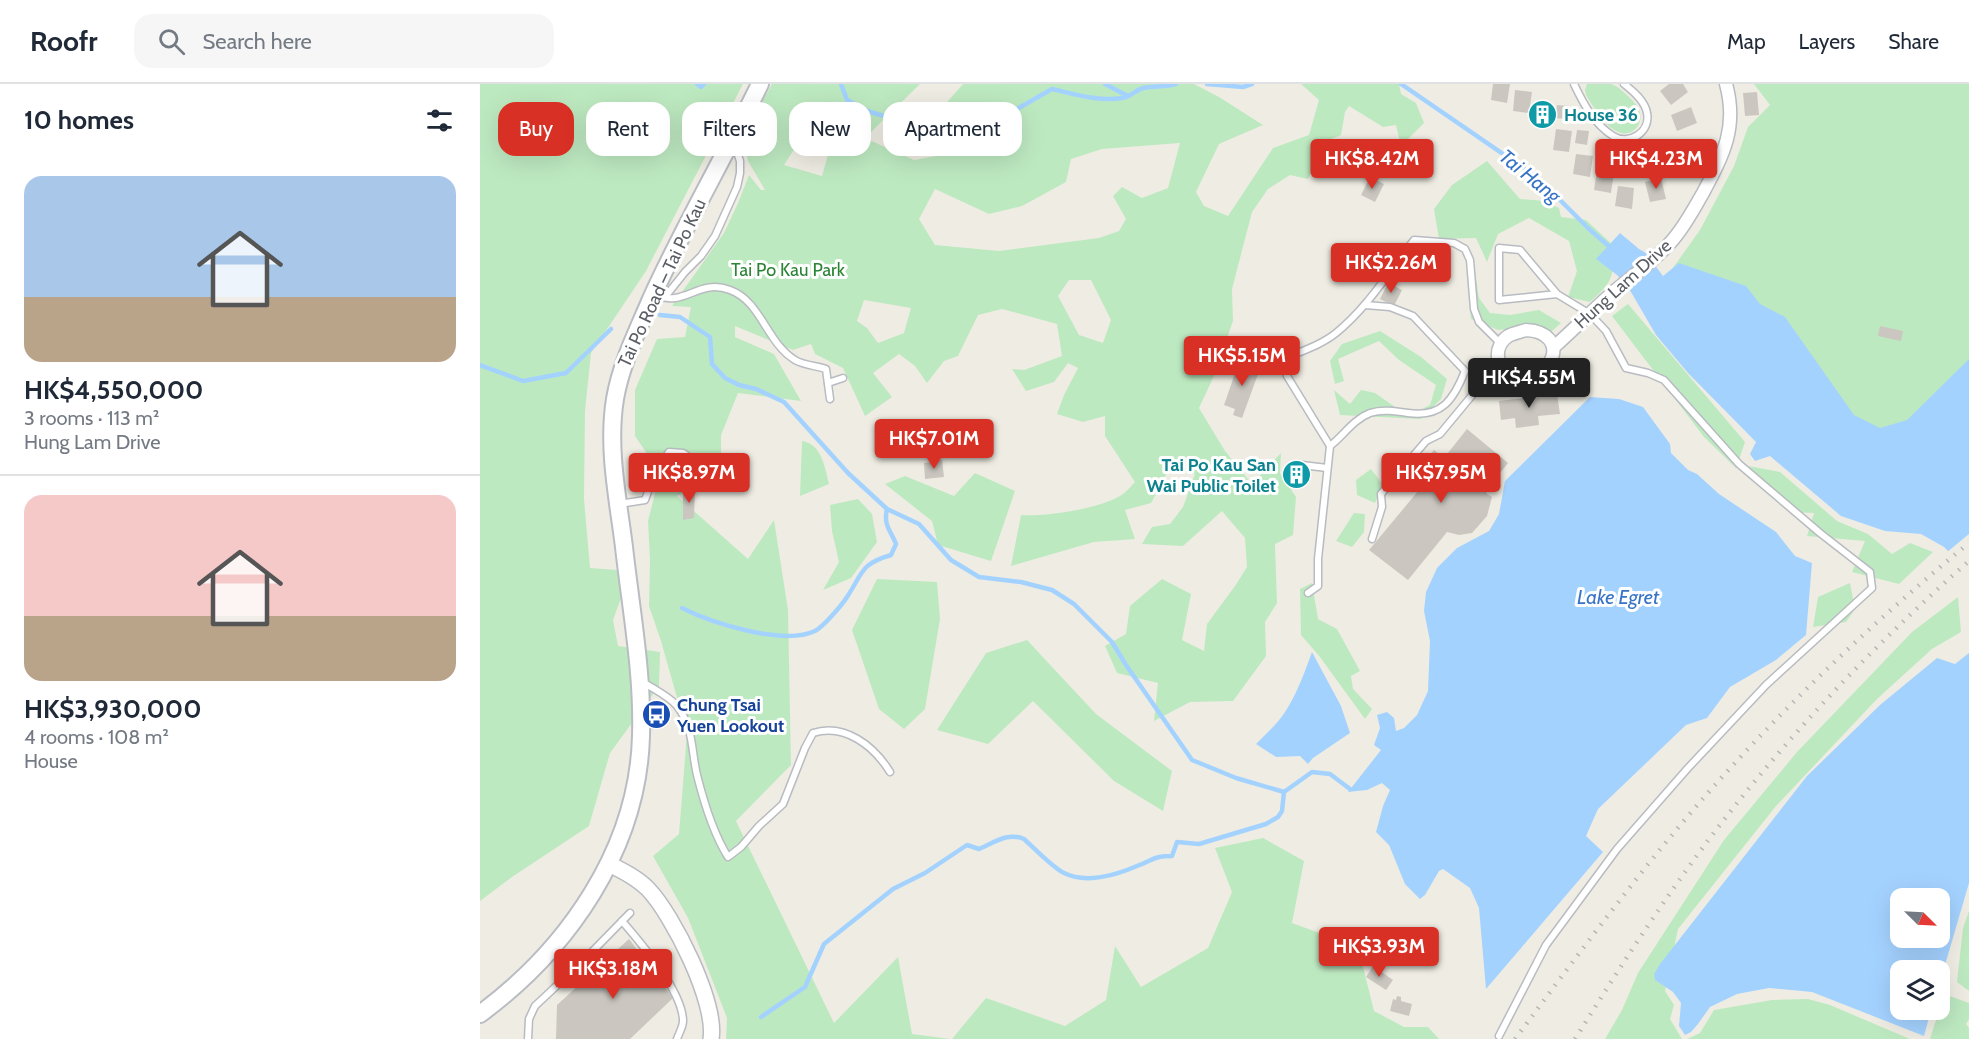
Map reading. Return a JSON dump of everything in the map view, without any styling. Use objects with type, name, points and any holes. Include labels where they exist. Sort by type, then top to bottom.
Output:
[{"type":"main road","name":"Tai Po Road – Tai Po Kau","points":[[751,102],[760,84]]},
{"type":"main road","name":"Tai Po Road – Tai Po Kau","points":[[480,1014],[522,980],[558,943],[586,903],[609,864],[622,833],[638,771],[642,714],[614,471],[614,402],[627,354],[659,296],[693,211],[724,156]]},
{"type":"street","name":"Hung Lam Drive","points":[[1498,364],[1506,371],[1518,375],[1540,372],[1552,360],[1554,347],[1656,257],[1684,226],[1727,143],[1731,121],[1730,99],[1726,84]]},
{"type":"street","points":[[1498,364],[1497,356],[1501,344],[1512,334],[1526,330],[1535,331],[1543,334],[1554,347]]},
{"type":"street","points":[[609,864],[646,886],[670,919],[710,1007],[712,1038]]},
{"type":"lane","points":[[1574,84],[1580,99],[1595,119],[1613,136],[1627,140],[1640,134],[1647,121],[1647,114],[1638,97],[1624,84]]},
{"type":"lane","points":[[659,296],[701,256],[716,236],[734,195],[740,167],[738,156]]},
{"type":"lane","points":[[1308,593],[1318,586],[1318,560],[1330,446],[1287,376],[1285,358],[1309,349],[1335,334],[1365,305],[1414,240],[1454,243],[1465,249],[1470,260],[1474,309],[1479,322],[1501,344]]},
{"type":"lane","points":[[1499,1036],[1546,945],[1617,849],[1688,768],[1766,685],[1872,588],[1870,572],[1739,464],[1664,380],[1648,373],[1626,368],[1606,330],[1590,314],[1557,294],[1520,250],[1499,248],[1499,300],[1557,294]]},
{"type":"lane","points":[[659,296],[673,300],[711,286],[731,290],[751,303],[774,341],[796,360],[826,369],[830,399]]},
{"type":"lane","points":[[1330,446],[1368,414],[1393,410],[1418,414],[1436,411],[1446,405],[1456,394],[1466,371],[1413,316],[1390,307],[1365,305]]},
{"type":"lane","points":[[1372,539],[1382,507],[1381,494],[1426,441],[1440,434],[1498,364]]},
{"type":"lane","points":[[828,382],[843,378]]},
{"type":"lane","points":[[619,504],[645,500],[655,472],[669,452],[683,453],[702,466],[702,483]]},
{"type":"lane","points":[[1302,465],[1327,468]]},
{"type":"lane","points":[[639,680],[676,705],[691,731],[696,773],[702,795],[720,845],[728,857],[741,847],[783,804],[813,733],[826,729],[855,736],[880,757],[890,772]]},
{"type":"lane","points":[[528,1039],[529,1019],[535,1006],[630,913]]},
{"type":"lane","points":[[622,921],[641,943],[674,991],[684,1024],[677,1039]]},
{"type":"green space","points":[[480,84],[743,84],[734,102],[682,102],[682,156],[706,156],[646,271],[591,353],[585,411],[584,499],[590,568],[631,571],[613,620],[618,646],[660,652],[659,686],[610,753],[589,826],[480,901]]},
{"type":"green space","name":"Tai Po Kau Park","points":[[772,84],[920,84],[902,102],[883,102],[883,120],[871,132],[871,102],[789,102],[790,156],[784,165],[822,176],[828,156],[871,156],[871,141],[883,146],[883,156],[905,156],[914,160],[936,156],[1022,156],[1022,102],[947,102],[963,84],[1194,84],[1263,125],[1219,144],[1196,192],[1204,206],[1228,216],[1273,148],[1309,135],[1319,100],[1301,84],[1399,84],[1401,94],[1416,103],[1424,123],[1401,146],[1396,125],[1383,127],[1349,106],[1345,112],[1341,135],[1326,141],[1308,179],[1290,175],[1268,189],[1252,212],[1232,289],[1233,321],[1213,378],[1199,408],[1225,451],[1252,484],[1281,453],[1280,473],[1296,497],[1293,535],[1275,544],[1277,603],[1265,622],[1266,656],[1233,701],[1190,702],[1154,721],[1158,683],[1117,673],[1105,646],[1126,634],[1130,606],[1162,579],[1191,594],[1182,640],[1204,651],[1207,624],[1247,567],[1245,538],[1222,511],[1183,546],[1142,544],[1152,527],[1170,524],[1183,507],[1195,474],[1169,469],[1151,503],[1125,510],[1135,539],[1094,542],[1011,566],[1021,515],[1057,513],[1097,505],[1121,496],[1135,482],[1105,436],[1105,416],[1083,422],[1057,414],[1078,368],[1068,363],[1054,382],[1026,391],[1012,369],[1024,370],[1062,356],[1057,324],[1002,309],[978,315],[958,356],[944,361],[927,383],[915,366],[899,354],[873,373],[892,397],[865,416],[843,368],[815,354],[811,344],[793,350],[735,326],[735,337],[774,354],[801,401],[738,393],[721,435],[721,468],[677,496],[748,559],[774,520],[788,610],[791,765],[736,821],[834,1023],[898,957],[912,1034],[951,1039],[726,1039],[727,1018],[688,918],[653,856],[679,834],[687,733],[649,606],[648,521],[660,473],[635,436],[635,390],[657,339],[685,337],[691,307],[672,306],[724,233],[749,175],[761,190],[765,190],[747,156],[777,156],[777,102],[762,102]],"holes":[[[1180,143],[1168,188],[1142,198],[1122,187],[1113,196],[1126,219],[1119,231],[1099,238],[999,251],[935,245],[919,219],[935,189],[989,214],[1022,206],[1066,182],[1071,159],[1102,149]],[[1069,280],[1091,280],[1111,320],[1103,343],[1079,335],[1058,296]],[[864,300],[911,308],[904,333],[878,343],[867,328],[857,321]]]},
{"type":"green space","points":[[1587,84],[1611,84],[1624,92],[1635,103],[1641,117],[1636,128],[1629,133],[1621,133],[1610,127],[1586,95]]},
{"type":"green space","points":[[1754,84],[1969,84],[1969,486],[1949,489],[1665,279],[1700,230],[1734,166],[1748,127],[1770,105]]},
{"type":"green space","points":[[1487,161],[1520,199],[1545,201],[1559,208],[1561,217],[1586,220],[1614,246],[1611,278],[1604,289],[1590,302],[1568,297],[1577,271],[1569,241],[1529,218],[1498,234],[1487,262],[1476,238],[1439,239],[1434,209],[1452,185]]},
{"type":"green space","points":[[1475,271],[1479,298],[1490,313],[1510,315],[1539,310],[1561,323],[1551,332],[1532,326],[1498,330],[1471,319],[1467,274]]},
{"type":"green space","points":[[1628,304],[1745,442],[1736,468],[1704,437],[1612,316]]},
{"type":"green space","points":[[1380,331],[1421,357],[1447,379],[1441,399],[1421,419],[1340,415],[1334,390],[1350,404],[1361,390],[1375,393],[1408,416],[1430,405],[1436,385],[1399,360],[1379,341],[1338,359],[1344,381],[1335,384],[1330,361],[1342,344]]},
{"type":"green space","points":[[802,441],[814,447],[822,458],[829,484],[800,496]]},
{"type":"green space","points":[[1749,466],[1780,472],[1837,521],[1868,534],[1892,554],[1910,543],[1933,552],[1899,584],[1852,572],[1865,541],[1807,536],[1814,513],[1790,512]]},
{"type":"green space","points":[[1371,469],[1383,485],[1375,503],[1357,495],[1356,480]]},
{"type":"green space","points":[[975,473],[1015,491],[991,561],[938,545],[932,521],[885,484],[905,476],[954,496]]},
{"type":"green space","points":[[858,499],[872,514],[877,542],[851,578],[823,590],[839,562],[832,531],[830,505]]},
{"type":"green space","points":[[1354,513],[1365,514],[1364,532],[1352,547],[1336,541]]},
{"type":"green space","points":[[877,579],[937,582],[940,619],[925,709],[904,729],[879,709],[852,630]]},
{"type":"green space","points":[[1312,583],[1318,619],[1337,629],[1360,671],[1351,676],[1353,689],[1372,709],[1365,719],[1301,635],[1300,589]]},
{"type":"green space","points":[[1850,583],[1855,609],[1846,622],[1813,627],[1818,597]]},
{"type":"green space","points":[[1958,597],[1961,632],[1932,649],[1877,699],[1776,806],[1678,929],[1665,991],[1674,1005],[1670,1019],[1682,1039],[1605,1039],[1622,1010],[1638,973],[1724,840],[1797,752],[1912,632]]},
{"type":"green space","points":[[1027,640],[1096,714],[1172,771],[1163,811],[1114,781],[1033,701],[988,744],[937,730],[986,653]]},
{"type":"green space","points":[[1263,838],[1304,861],[1292,923],[1358,947],[1374,1011],[1404,1027],[1428,1027],[1439,1039],[952,1039],[986,998],[1065,1026],[1106,1000],[1115,946],[1141,987],[1208,948],[1232,892],[1215,848]]},
{"type":"green space","points":[[1969,911],[1969,991],[1957,982],[1963,928]]},
{"type":"green space","points":[[1950,996],[1969,1003],[1969,1019],[1966,1024],[1969,1028],[1969,1039],[1930,1039],[1936,1020],[1950,1020]]},
{"type":"green space","points":[[1808,999],[1830,1005],[1910,1039],[1687,1039],[1700,1033],[1714,1010],[1772,1000]]},
{"type":"water","points":[[1620,233],[1646,253],[1663,276],[1679,263],[1746,286],[1760,304],[1785,317],[1854,415],[1880,428],[1907,420],[1969,359],[1969,572],[1944,547],[1921,534],[1885,531],[1841,516],[1770,456],[1755,461],[1750,454],[1756,442],[1688,373],[1656,335],[1631,292],[1617,275],[1596,259]]},
{"type":"water","name":"Lake Egret","points":[[1590,397],[1619,399],[1643,407],[1670,444],[1671,453],[1688,470],[1697,474],[1719,494],[1776,532],[1795,556],[1812,563],[1806,635],[1776,660],[1730,687],[1707,718],[1686,725],[1598,809],[1586,836],[1603,852],[1486,989],[1479,908],[1470,888],[1443,869],[1439,871],[1425,895],[1420,899],[1405,884],[1389,845],[1376,832],[1390,790],[1382,783],[1367,790],[1348,792],[1381,750],[1374,745],[1380,728],[1377,715],[1387,712],[1394,718],[1396,731],[1404,728],[1417,715],[1428,691],[1430,641],[1424,611],[1426,592],[1437,568],[1457,548],[1489,531],[1499,514],[1505,481]]},
{"type":"water","points":[[1312,652],[1341,706],[1350,733],[1313,758],[1308,764],[1300,756],[1276,757],[1256,744],[1286,711]]},
{"type":"water","points":[[1969,653],[1969,883],[1950,948],[1950,888],[1890,888],[1890,948],[1950,948],[1946,960],[1890,960],[1890,1020],[1928,1020],[1924,1036],[1812,992],[1769,988],[1737,994],[1710,1007],[1691,1032],[1685,1035],[1679,1026],[1681,1003],[1673,992],[1655,980],[1654,974],[1660,964],[1807,776],[1880,705],[1937,658],[1955,664]]},
{"type":"pier","points":[[1969,534],[1969,572],[1967,574],[1946,553]]},
{"type":"building","points":[[1493,84],[1510,84],[1507,103],[1491,100]]},
{"type":"building","points":[[1669,84],[1683,84],[1688,92],[1671,105],[1660,91]]},
{"type":"building","points":[[1515,90],[1532,92],[1529,113],[1513,111]]},
{"type":"building","points":[[1757,92],[1759,115],[1745,116],[1743,93]]},
{"type":"building","name":"House 36","points":[[1536,104],[1552,106],[1550,127],[1533,124]]},
{"type":"building","points":[[1557,105],[1569,106],[1567,119],[1555,118]]},
{"type":"building","points":[[1691,107],[1697,123],[1677,131],[1671,115]]},
{"type":"building","points":[[1556,129],[1572,131],[1569,152],[1553,150]]},
{"type":"building","points":[[1577,130],[1589,131],[1587,145],[1575,143]]},
{"type":"building","points":[[1675,143],[1690,158],[1678,170],[1663,155]]},
{"type":"building","points":[[1597,146],[1609,148],[1608,161],[1596,160]]},
{"type":"building","points":[[1576,154],[1593,156],[1590,177],[1573,174]]},
{"type":"building","points":[[1597,170],[1614,172],[1611,193],[1594,190]]},
{"type":"building","points":[[1370,177],[1384,184],[1375,202],[1361,195]]},
{"type":"building","points":[[1661,178],[1666,199],[1650,202],[1645,182]]},
{"type":"building","points":[[1618,186],[1634,188],[1632,209],[1615,206]]},
{"type":"building","points":[[1388,283],[1402,290],[1394,306],[1380,299]]},
{"type":"building","points":[[1880,326],[1903,331],[1901,341],[1878,336]]},
{"type":"building","points":[[1240,359],[1261,366],[1242,418],[1233,415],[1235,409],[1224,405]]},
{"type":"building","points":[[1557,394],[1560,414],[1538,416],[1539,425],[1516,428],[1515,418],[1501,420],[1499,401]]},
{"type":"building","points":[[1467,429],[1508,463],[1495,479],[1491,474],[1484,483],[1487,494],[1492,497],[1487,516],[1472,533],[1459,535],[1447,532],[1408,580],[1369,550],[1419,490],[1408,481],[1434,450],[1444,458]]},
{"type":"building","points":[[942,460],[944,477],[925,479],[924,463]]},
{"type":"building","name":"Tai Po Kau San Wai Public Toilet","points":[[1298,466],[1302,483],[1296,485],[1292,467]]},
{"type":"building","points":[[683,488],[695,489],[694,518],[683,520]]},
{"type":"building","points":[[629,939],[673,998],[630,1039],[556,1039],[557,1005]]},
{"type":"building","points":[[1373,966],[1393,980],[1386,990],[1366,977]]},
{"type":"building","points":[[1397,996],[1401,997],[1401,1001],[1412,1004],[1409,1016],[1390,1011],[1393,999],[1396,1000]]},
{"type":"waterway","points":[[697,84],[701,87],[704,84]]},
{"type":"waterway","points":[[841,84],[847,100],[870,112],[952,135],[997,123],[1052,89],[1087,97],[1113,99],[1125,97],[1143,88],[1176,84]]},
{"type":"waterway","points":[[1105,84],[1128,96]]},
{"type":"waterway","points":[[1207,84],[1243,87],[1252,84]]},
{"type":"waterway","name":"Tai Hang","points":[[1401,84],[1538,178],[1611,248]]},
{"type":"waterway","points":[[660,315],[680,317],[710,337],[712,364],[725,378],[784,402],[848,473],[887,509],[919,524],[951,560],[979,577],[1021,582],[1052,590],[1074,604],[1112,642],[1192,760],[1236,778],[1284,792],[1312,772],[1330,774],[1350,789]]},
{"type":"waterway","points":[[480,365],[523,381],[566,373],[611,329]]},
{"type":"waterway","points":[[682,608],[748,631],[785,636],[815,631],[841,605],[863,570],[873,562],[891,555],[896,544],[887,524],[887,509]]},
{"type":"waterway","points":[[761,1017],[805,987],[824,944],[893,889],[925,873],[967,845],[979,849],[1002,839],[1018,837],[1024,839],[1064,873],[1082,878],[1101,877],[1157,858],[1172,856],[1177,842],[1199,844],[1266,824],[1278,817],[1282,811],[1284,792]]},
{"type":"railway","points":[[1515,1039],[1605,919],[1731,767],[1829,667],[1969,543]]},
{"type":"railway","points":[[1575,1039],[1668,896],[1762,773],[1861,663],[1969,561]]},
{"type":"place","name":"House 36","points":[[1543,115]]},
{"type":"place","name":"Tai Po Kau San Wai Public Toilet","points":[[1297,475]]},
{"type":"place","name":"Chung Tsai Yuen Lookout","points":[[656,715]]}]
